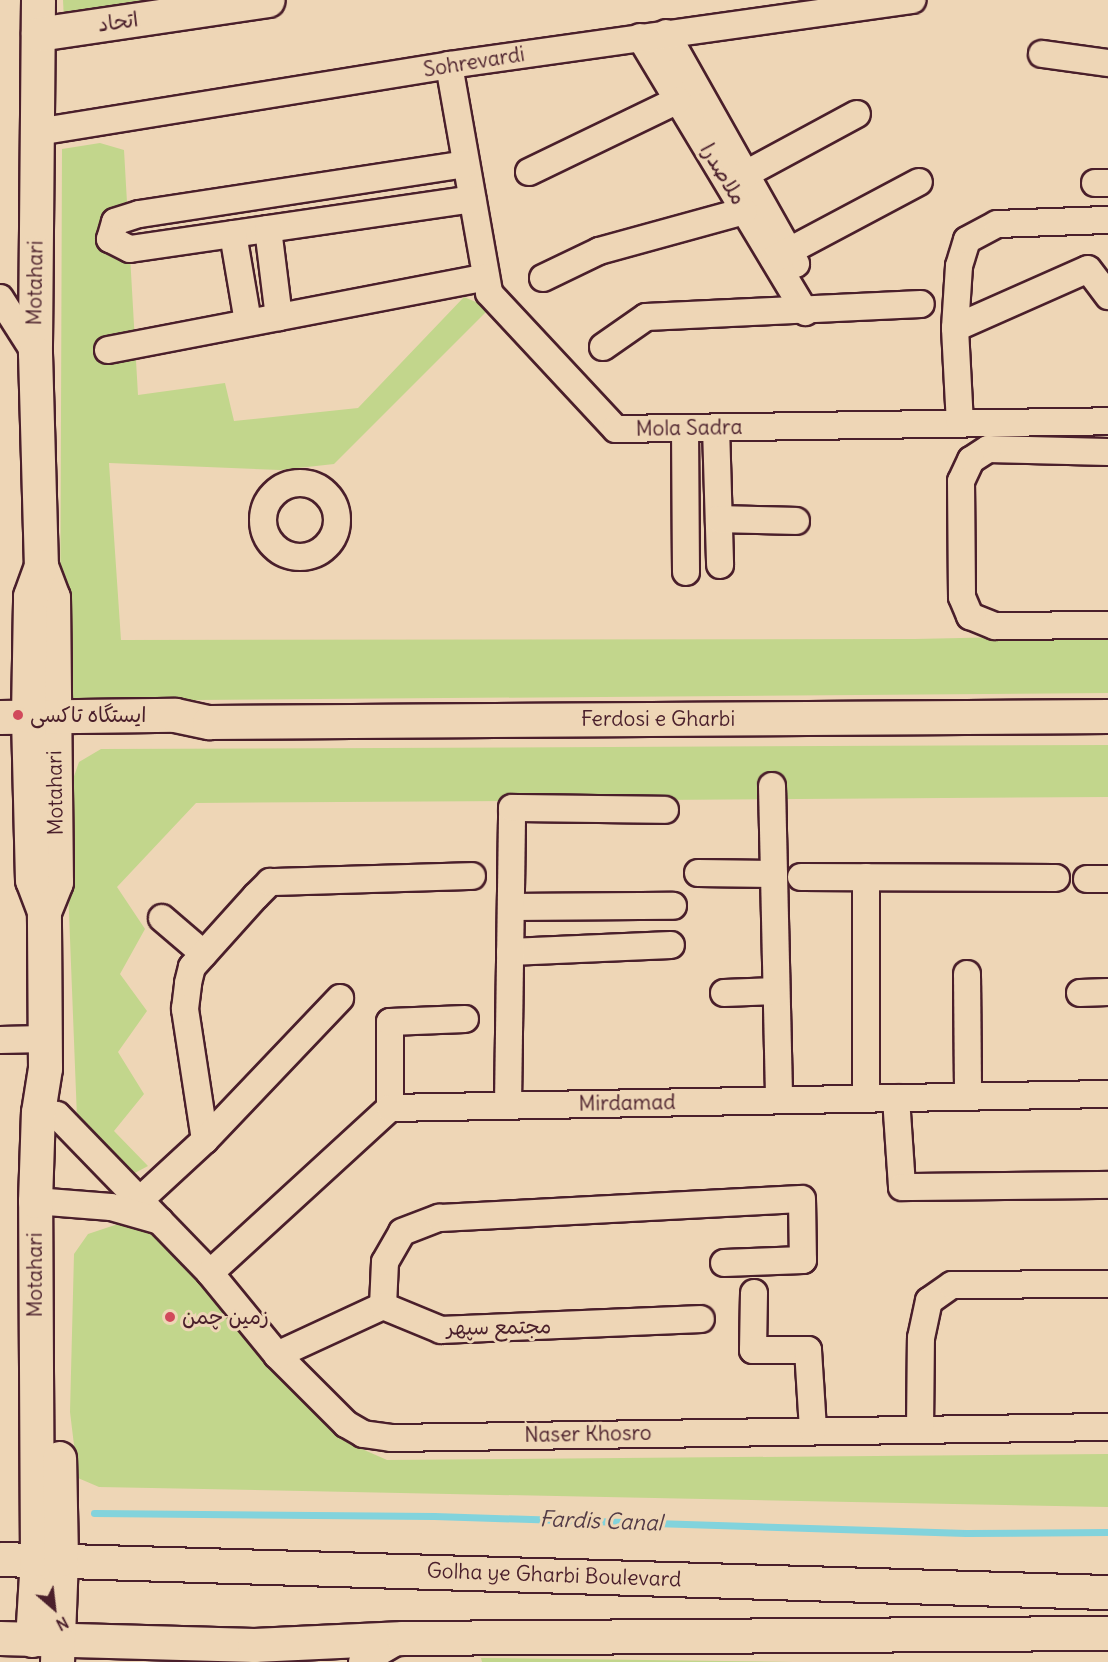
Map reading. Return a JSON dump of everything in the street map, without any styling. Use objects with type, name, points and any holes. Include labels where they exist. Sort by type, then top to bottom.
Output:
[{"type":"main road","name":"Motahari","points":[[38,0],[35,352],[41,566],[30,596],[27,727],[32,880],[44,911],[44,1053],[48,1113],[37,1495],[49,1559],[49,1648]]},
{"type":"main road","name":"اتحاد","points":[[38,34],[268,0]]},
{"type":"main road","name":"Ferdosi e Gharbi","points":[[27,727],[175,715],[209,722],[1108,716]]},
{"type":"main road","points":[[45,1202],[49,1559]]},
{"type":"main road","points":[[0,1549],[17,1534],[37,1495]]},
{"type":"main road","name":"Golha ye Gharbi Boulevard","points":[[0,1559],[1108,1592]]},
{"type":"main road","points":[[0,1638],[49,1648],[259,1653],[403,1638],[1108,1633]]},
{"type":"street","name":"Sohrevardi","points":[[37,132],[449,65],[912,0]]},
{"type":"street","points":[[666,33],[737,178],[781,255],[919,182]]},
{"type":"street","name":"ملاصدرا","points":[[640,37],[678,100],[737,178],[744,211],[781,255],[814,311]]},
{"type":"street","points":[[1042,54],[1108,63]]},
{"type":"street","name":"Mola Sadra","points":[[449,65],[489,293],[616,429],[1108,421]]},
{"type":"street","points":[[529,172],[678,100]]},
{"type":"street","points":[[737,178],[857,114]]},
{"type":"street","points":[[466,164],[139,214],[116,222],[110,239],[130,249],[472,199]]},
{"type":"street","points":[[543,278],[599,251],[744,211]]},
{"type":"street","points":[[960,424],[955,328],[959,266],[967,240],[997,224],[1108,220]]},
{"type":"street","points":[[268,229],[279,316]]},
{"type":"street","points":[[233,234],[248,322]]},
{"type":"street","points":[[955,328],[1088,269],[1108,296]]},
{"type":"street","points":[[108,350],[486,277]]},
{"type":"street","points":[[0,298],[35,352]]},
{"type":"street","points":[[603,347],[646,317],[814,311],[921,304]]},
{"type":"street","points":[[716,427],[720,565]]},
{"type":"street","points":[[685,428],[686,572]]},
{"type":"street","points":[[1108,452],[988,449],[971,460],[961,481],[962,597],[970,616],[995,626],[1108,626]]},
{"type":"street","points":[[719,519],[796,521]]},
{"type":"street","points":[[772,786],[778,1100]]},
{"type":"street","points":[[508,1105],[512,808],[665,810]]},
{"type":"street","points":[[698,873],[774,874]]},
{"type":"street","points":[[205,1140],[185,1009],[192,967],[270,882],[472,876]]},
{"type":"street","points":[[801,877],[1056,878]]},
{"type":"street","points":[[866,877],[866,1099]]},
{"type":"street","points":[[511,907],[673,906]]},
{"type":"street","points":[[162,918],[204,954]]},
{"type":"street","points":[[510,952],[671,945]]},
{"type":"street","points":[[967,974],[968,1097]]},
{"type":"street","points":[[724,993],[776,991]]},
{"type":"street","points":[[1080,993],[1108,992]]},
{"type":"street","points":[[141,1199],[205,1140],[340,998]]},
{"type":"street","points":[[210,1273],[390,1108],[390,1022],[465,1019]]},
{"type":"street","points":[[0,1040],[44,1053]]},
{"type":"street","name":"Mirdamad","points":[[390,1108],[1108,1094]]},
{"type":"street","points":[[896,1098],[902,1187],[1108,1185]]},
{"type":"street","name":"Naser Khosro","points":[[48,1113],[141,1199],[210,1273],[277,1355],[346,1424],[363,1434],[391,1438],[1108,1426]]},
{"type":"street","points":[[277,1355],[383,1306],[385,1262],[402,1232],[439,1218],[802,1199],[803,1260],[724,1263]]},
{"type":"street","points":[[45,1202],[120,1209],[160,1221]]},
{"type":"street","points":[[920,1430],[921,1338],[929,1301],[952,1285],[1108,1284]]},
{"type":"street","points":[[754,1293],[753,1350],[808,1350],[813,1430]]},
{"type":"street","name":"مجتمع سپهر","points":[[383,1306],[441,1330],[701,1319]]},
{"type":"street","points":[[362,1662],[403,1638]]},
{"type":"green space","points":[[63,0],[183,0],[64,20]]},
{"type":"green space","points":[[100,143],[124,150],[138,395],[225,383],[234,421],[358,408],[464,297],[490,308],[334,464],[280,470],[109,463],[121,640],[915,639],[1108,635],[1108,693],[73,701],[60,680],[62,149]]},
{"type":"green space","points":[[1108,745],[1108,797],[196,803],[117,887],[145,929],[120,974],[147,1011],[118,1052],[144,1094],[114,1131],[148,1166],[131,1175],[77,1118],[66,836],[72,782],[79,762],[101,749]]},
{"type":"green space","points":[[124,1222],[153,1235],[353,1445],[387,1460],[1108,1454],[1108,1507],[99,1487],[78,1478],[70,1412],[74,1254],[88,1234]]},
{"type":"green space","points":[[481,1658],[794,1662],[482,1662]]},
{"type":"waterway","name":"Fardis Canal","points":[[94,1513],[434,1516],[966,1533],[1108,1532]]},
{"type":"place","name":"ایستگاه تاکسی","points":[[18,715]]},
{"type":"place","name":"زمین چمن","points":[[170,1317]]}]
